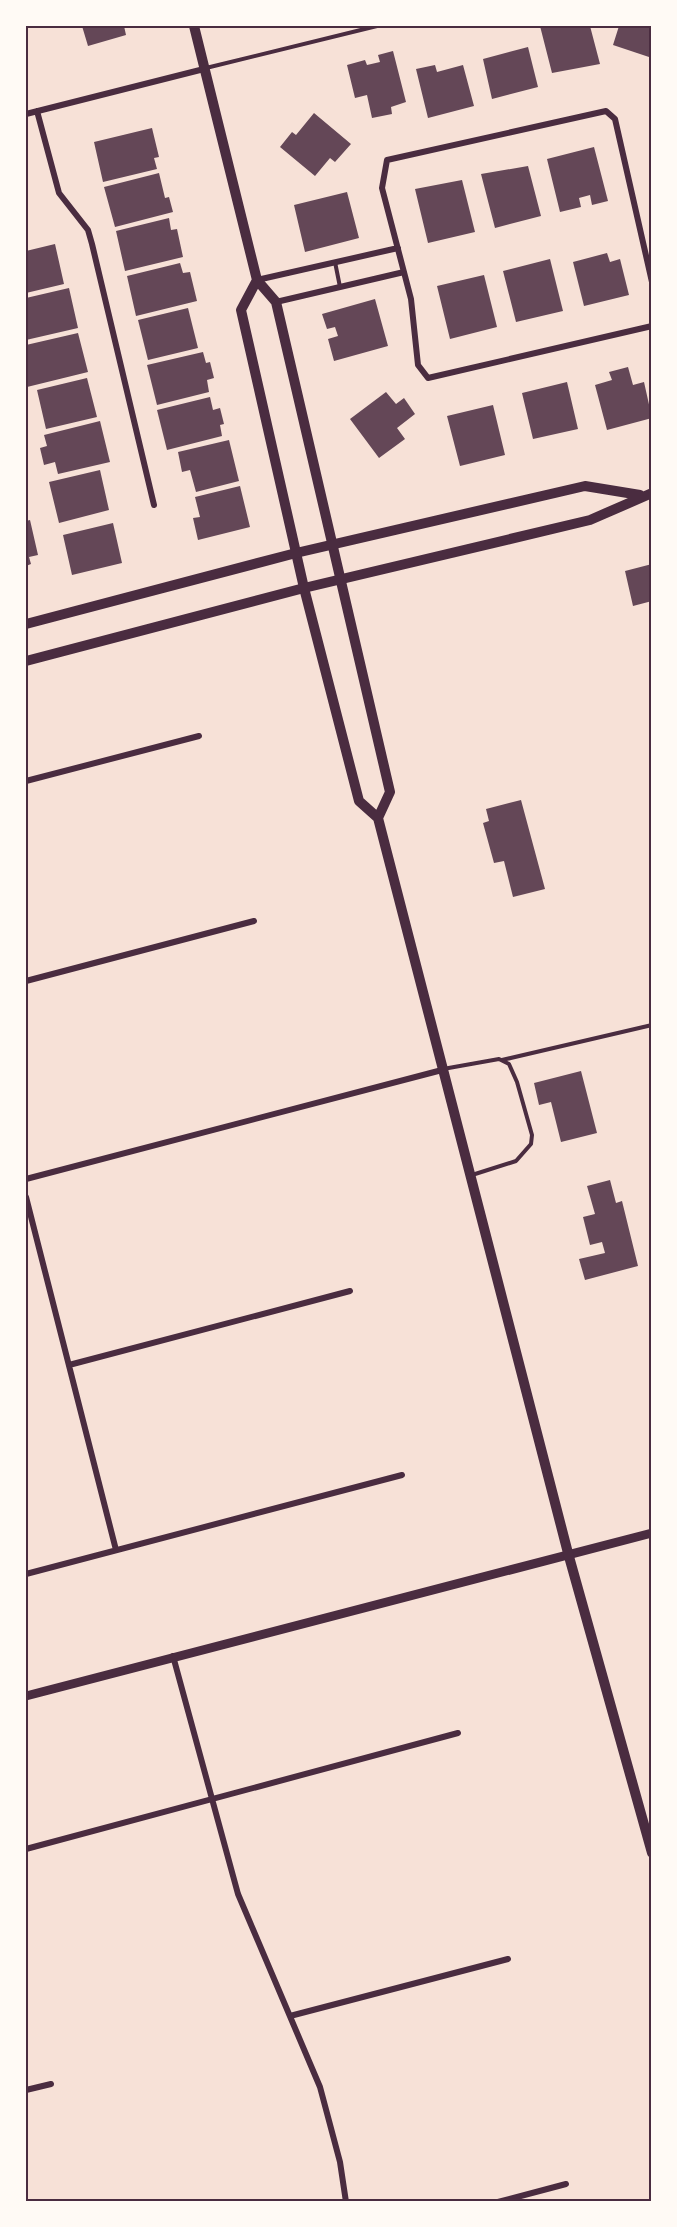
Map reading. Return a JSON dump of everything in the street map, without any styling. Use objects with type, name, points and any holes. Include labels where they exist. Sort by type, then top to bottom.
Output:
[{"type":"main road","points":[[194,26],[257,280],[276,302],[390,792],[378,818]]},
{"type":"main road","points":[[257,280],[241,310],[304,588],[358,801],[378,818],[568,1553],[651,1853]]},
{"type":"main road","points":[[26,624],[296,553],[585,486],[646,494]]},
{"type":"main road","points":[[26,661],[304,588],[590,520],[646,494]]},
{"type":"street","points":[[26,114],[204,69]]},
{"type":"street","points":[[37,111],[59,193],[88,230],[154,505]]},
{"type":"street","points":[[651,282],[615,119],[606,111],[387,160],[382,188],[411,299],[418,365],[428,378],[651,326]]},
{"type":"street","points":[[257,280],[398,248]]},
{"type":"street","points":[[276,302],[404,272]]},
{"type":"street","points":[[26,781],[199,736]]},
{"type":"street","points":[[26,981],[254,921]]},
{"type":"street","points":[[26,1179],[442,1070]]},
{"type":"street","points":[[26,1197],[116,1550]]},
{"type":"street","points":[[69,1365],[350,1291]]},
{"type":"street","points":[[26,1574],[402,1475]]},
{"type":"street","points":[[26,1696],[651,1533]]},
{"type":"street","points":[[173,1656],[238,1894],[320,2087],[340,2162],[346,2202]]},
{"type":"street","points":[[26,1849],[458,1733]]},
{"type":"street","points":[[290,2016],[508,1959]]},
{"type":"street","points":[[26,2090],[51,2084]]},
{"type":"street","points":[[498,2202],[566,2184]]},
{"type":"lane","points":[[204,69],[377,26]]},
{"type":"lane","points":[[335,262],[340,287]]},
{"type":"lane","points":[[442,1070],[502,1060],[651,1025]]},
{"type":"lane","points":[[470,1176],[516,1161],[531,1144],[532,1135],[518,1082],[509,1064],[502,1060]]},
{"type":"building","points":[[82,26],[124,26],[126,35],[88,46]]},
{"type":"building","points":[[540,26],[590,26],[600,64],[552,73]]},
{"type":"building","points":[[619,26],[652,26],[652,58],[613,45]]},
{"type":"building","points":[[528,47],[538,87],[492,99],[483,59]]},
{"type":"building","points":[[393,51],[406,102],[391,107],[392,114],[372,118],[367,95],[355,98],[347,65],[365,60],[367,65],[380,62],[378,55]]},
{"type":"building","points":[[435,65],[437,72],[463,65],[474,106],[428,118],[416,69]]},
{"type":"building","points":[[314,113],[351,144],[335,162],[330,158],[315,176],[280,147],[292,132],[296,135]]},
{"type":"building","points":[[152,128],[159,157],[154,158],[157,169],[103,182],[94,142]]},
{"type":"building","points":[[594,147],[608,201],[592,205],[590,195],[579,198],[581,207],[560,212],[547,159]]},
{"type":"building","points":[[528,166],[541,216],[495,228],[481,174]]},
{"type":"building","points":[[159,173],[165,198],[169,197],[173,212],[115,227],[104,187]]},
{"type":"building","points":[[462,180],[475,232],[428,243],[415,189]]},
{"type":"building","points":[[347,192],[359,238],[305,252],[294,205]]},
{"type":"building","points":[[169,218],[171,230],[177,229],[183,257],[125,271],[116,231]]},
{"type":"building","points":[[55,244],[64,284],[26,293],[26,251]]},
{"type":"building","points":[[607,253],[610,262],[620,259],[629,295],[584,306],[573,262]]},
{"type":"building","points":[[550,259],[563,311],[516,322],[503,271]]},
{"type":"building","points":[[180,263],[183,273],[190,272],[197,301],[136,316],[127,276]]},
{"type":"building","points":[[484,275],[497,327],[450,339],[437,286]]},
{"type":"building","points":[[69,288],[78,328],[26,340],[26,298]]},
{"type":"building","points":[[375,299],[388,346],[334,361],[328,339],[338,336],[335,327],[327,329],[322,314]]},
{"type":"building","points":[[188,308],[198,348],[148,360],[138,320]]},
{"type":"building","points":[[78,333],[88,372],[27,387],[26,345]]},
{"type":"building","points":[[203,352],[206,363],[210,362],[214,378],[207,380],[209,392],[157,405],[147,365]]},
{"type":"building","points":[[628,367],[633,385],[644,382],[652,418],[607,430],[595,385],[612,380],[609,372]]},
{"type":"building","points":[[87,378],[97,417],[46,429],[37,390]]},
{"type":"building","points":[[567,382],[578,429],[533,439],[522,393]]},
{"type":"building","points":[[386,392],[396,404],[404,398],[415,414],[397,428],[405,439],[379,458],[350,419]]},
{"type":"building","points":[[210,397],[213,410],[220,408],[224,424],[220,425],[222,436],[167,450],[157,410]]},
{"type":"building","points":[[493,405],[505,455],[460,466],[447,416]]},
{"type":"building","points":[[100,421],[110,462],[58,474],[55,462],[44,465],[40,448],[47,446],[44,435]]},
{"type":"building","points":[[229,440],[239,481],[196,492],[190,470],[182,472],[178,452]]},
{"type":"building","points":[[100,470],[109,510],[59,523],[49,482]]},
{"type":"building","points":[[240,486],[250,527],[198,540],[193,518],[200,517],[195,497]]},
{"type":"building","points":[[30,520],[38,555],[29,557],[31,564],[26,566],[26,521]]},
{"type":"building","points":[[113,523],[122,563],[72,575],[63,535]]},
{"type":"building","points":[[652,564],[652,601],[633,606],[625,571]]},
{"type":"building","points":[[521,800],[545,889],[513,897],[504,861],[494,863],[483,823],[489,821],[486,809]]},
{"type":"building","points":[[581,1071],[597,1133],[561,1142],[551,1102],[539,1105],[534,1083]]},
{"type":"building","points":[[610,1180],[616,1203],[622,1201],[638,1266],[585,1280],[579,1259],[605,1253],[602,1242],[590,1245],[583,1217],[595,1214],[587,1186]]}]
